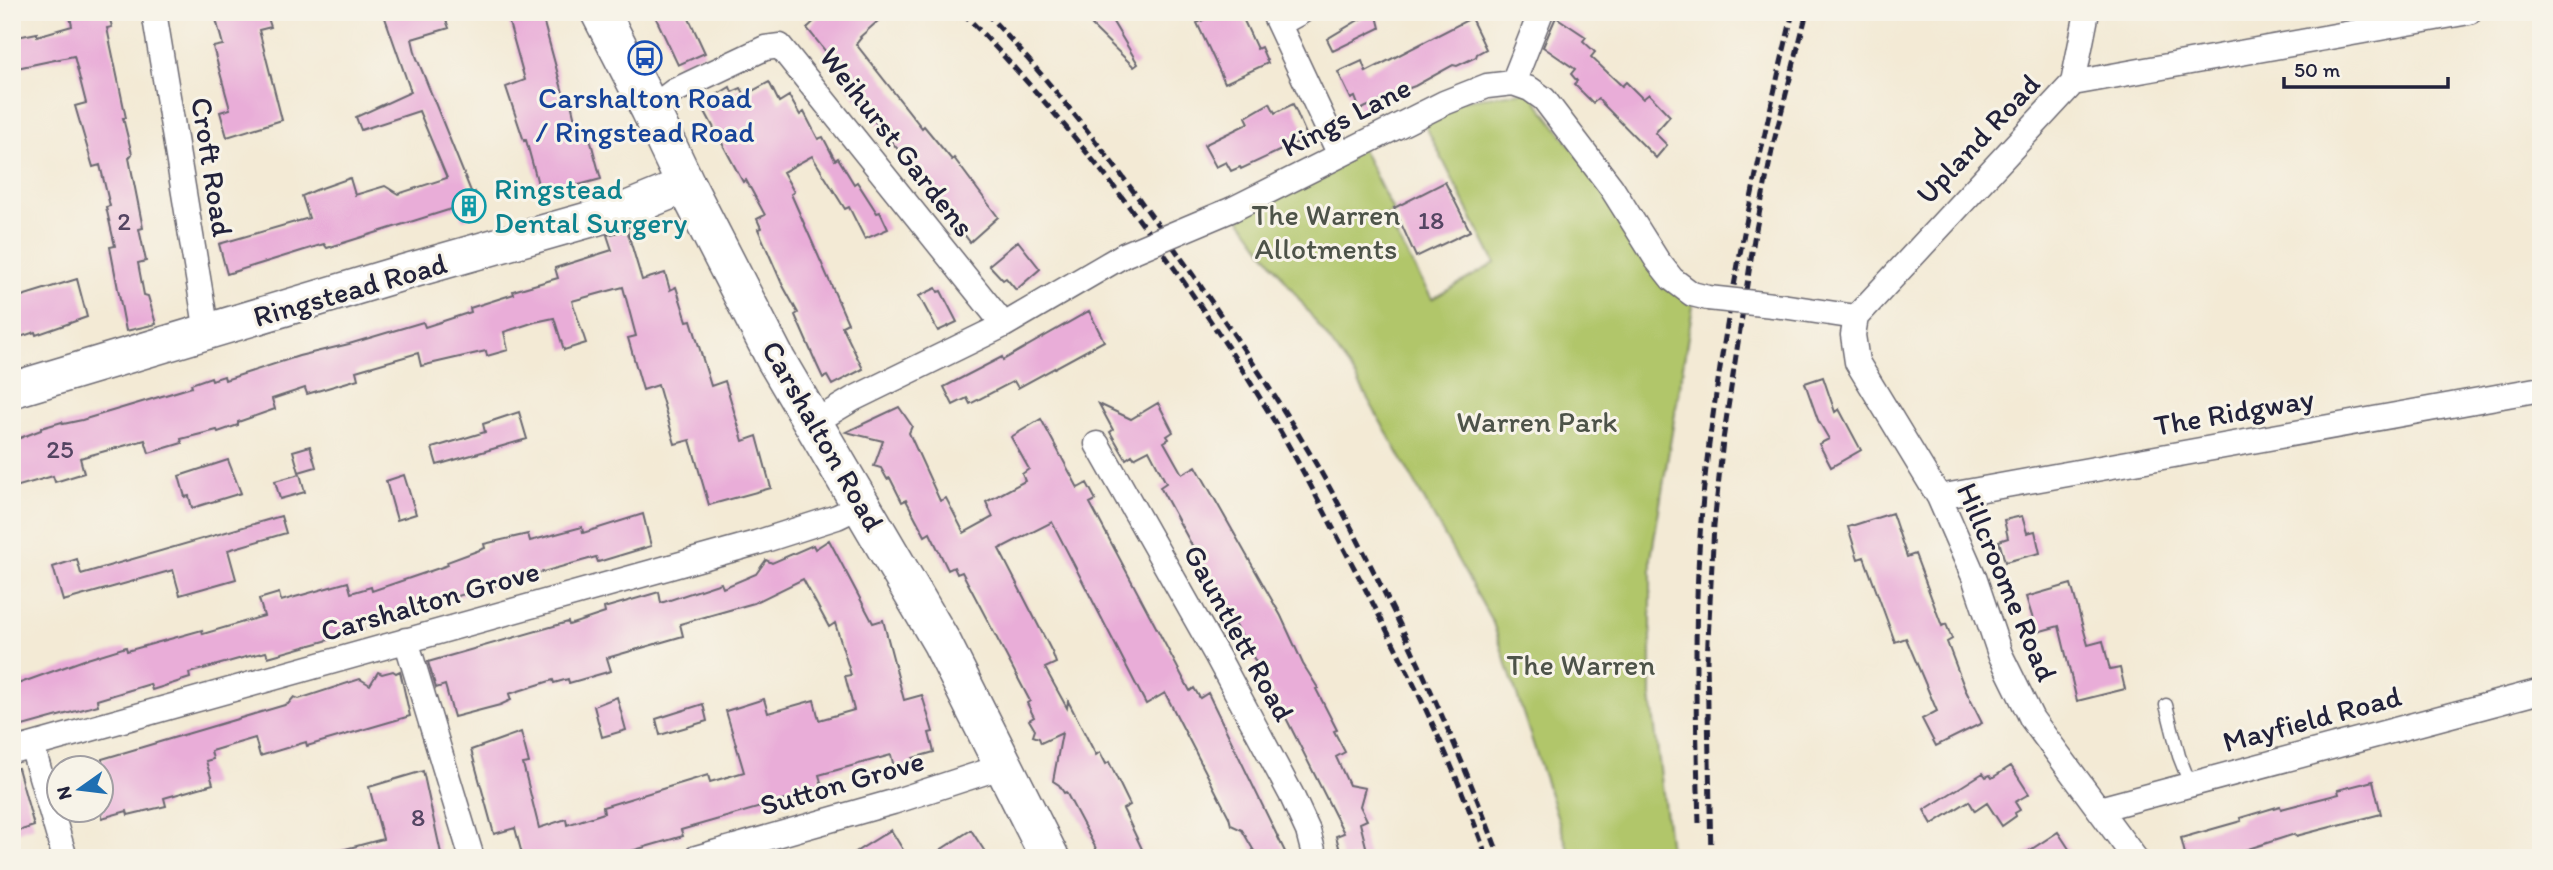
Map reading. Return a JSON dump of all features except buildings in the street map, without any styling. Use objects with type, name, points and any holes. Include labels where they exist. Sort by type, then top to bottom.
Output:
[{"type":"highway","name":"Carshalton Road","points":[[600,12],[776,360],[942,643],[1050,858]]},
{"type":"street","name":"Croft Road","points":[[154,12],[207,332]]},
{"type":"street","points":[[1301,12],[1276,18],[1340,155]]},
{"type":"street","points":[[1541,12],[1513,83],[1530,89],[1544,99],[1611,187],[1672,279],[1683,289],[1708,298],[1856,317]]},
{"type":"street","points":[[2073,83],[2087,12]]},
{"type":"street","name":"Upland Road","points":[[1856,317],[2073,83],[2469,12]]},
{"type":"street","name":"Weihurst Gardens","points":[[650,109],[674,91],[765,48],[780,46],[1004,325]]},
{"type":"street","name":"Kings Lane","points":[[813,423],[853,399],[1004,325],[1124,255],[1233,209],[1444,103],[1487,86],[1513,83]]},
{"type":"street","name":"Ringstead Road","points":[[12,390],[630,208],[686,185]]},
{"type":"street","name":"Hillcroome Road","points":[[1856,317],[1853,335],[1857,362],[1939,497],[1974,578],[2000,654],[2032,719],[2135,858]]},
{"type":"street","name":"The Ridgway","points":[[1939,497],[2541,389]]},
{"type":"street","name":"Gauntlett Road","points":[[1097,444],[1217,656],[1291,794],[1308,831],[1315,858]]},
{"type":"street","name":"Carshalton Grove","points":[[22,748],[756,543],[837,517],[862,505]]},
{"type":"street","points":[[407,640],[472,858]]},
{"type":"street","name":"Mayfield Road","points":[[2099,809],[2541,691]]},
{"type":"street","points":[[22,748],[65,858]]},
{"type":"street","name":"Sutton Grove","points":[[696,858],[906,798],[1004,766]]},
{"type":"lane","points":[[2166,705],[2179,756],[2190,784]]},
{"type":"green space","name":"Warren Park","points":[[1529,91],[1693,306],[1651,558],[1651,696],[1671,858],[1571,858],[1493,623],[1354,374],[1233,209],[1360,145],[1393,211],[1385,216],[1432,299],[1495,263],[1420,115],[1444,103]]},
{"type":"railway","points":[[962,12],[1047,105],[1126,203],[1200,305],[1268,411],[1290,447],[1406,669],[1458,781],[1487,858]]},
{"type":"railway","points":[[985,12],[1042,75],[1121,175],[1232,332],[1304,444],[1360,544],[1404,632],[1445,722],[1500,858]]},
{"type":"railway","points":[[1699,823],[1696,630],[1704,485],[1736,277],[1793,12]]},
{"type":"railway","points":[[1711,858],[1707,660],[1714,525],[1723,440],[1754,239],[1774,141],[1807,12]]},
{"type":"place","name":"Carshalton Road / Ringstead Road","points":[[645,58]]},
{"type":"place","name":"Ringstead Dental Surgery","points":[[469,206]]},
{"type":"park label","name":"The Warren Allotments","points":[[1326,232]]},
{"type":"park label","name":"The Warren","points":[[1581,665]]}]
